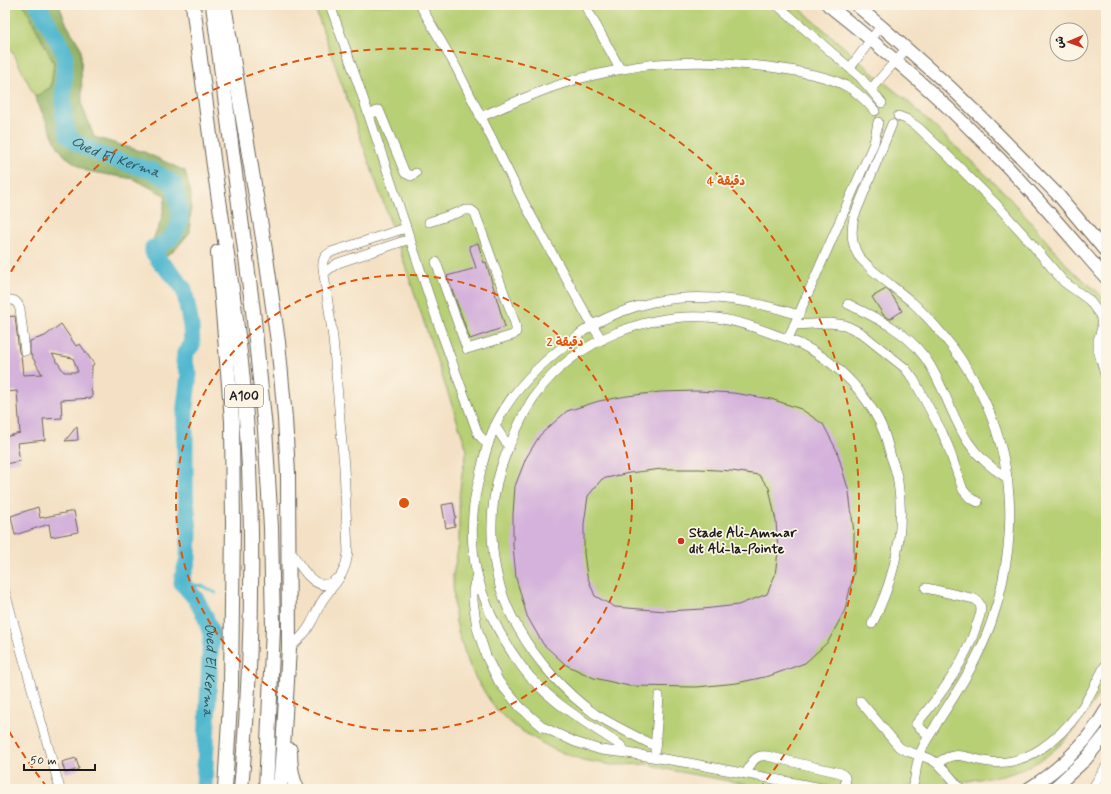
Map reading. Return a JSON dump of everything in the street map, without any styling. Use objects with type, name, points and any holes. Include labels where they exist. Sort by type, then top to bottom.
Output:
[{"type":"highway","name":"A100","points":[[193,5],[238,334],[246,416],[251,497],[252,557],[249,673],[241,789]]},
{"type":"highway","name":"A100","points":[[213,5],[253,310],[265,429],[271,527],[273,628],[266,789]]},
{"type":"highway","points":[[224,5],[265,250],[278,342],[286,418],[289,548],[289,648],[280,789]]},
{"type":"highway","points":[[214,165],[221,302],[232,422],[233,532],[231,686],[225,789]]},
{"type":"highway","points":[[289,648],[292,665],[289,736],[290,762],[294,783],[297,789]]},
{"type":"main road","points":[[828,5],[896,61],[956,114],[1004,163],[1106,278]]},
{"type":"main road","points":[[856,5],[950,87],[1024,159],[1060,197],[1106,252]]},
{"type":"main road","points":[[1028,789],[1048,776],[1069,757],[1097,725],[1106,710]]},
{"type":"main road","points":[[1055,788],[1086,759],[1106,734]]},
{"type":"street","points":[[330,5],[369,114],[438,323],[478,434],[488,445]]},
{"type":"street","points":[[420,5],[456,67],[523,201],[592,325],[602,340]]},
{"type":"street","points":[[585,5],[620,69]]},
{"type":"street","points":[[777,5],[850,68],[882,103]]},
{"type":"street","points":[[850,68],[881,26]]},
{"type":"street","points":[[871,90],[906,49]]},
{"type":"street","points":[[480,117],[556,86],[581,78],[620,69],[656,64],[699,62],[730,63],[776,68],[821,76],[840,83],[856,92],[875,111]]},
{"type":"street","points":[[369,114],[379,110],[405,173],[410,176],[416,173]]},
{"type":"street","points":[[898,116],[906,119],[919,128],[1000,209],[1029,240],[1064,282],[1075,291],[1086,296],[1100,315],[1101,319],[1102,328],[1098,340],[1098,350],[1106,378]]},
{"type":"street","points":[[788,339],[874,143],[878,122]]},
{"type":"street","points":[[892,124],[854,217],[852,230],[853,242],[857,254],[883,279],[923,313],[949,343],[974,379],[990,410],[1000,443],[1007,478],[1009,502],[1009,532],[1004,570],[995,611],[974,661],[929,736],[920,755],[912,789]]},
{"type":"street","points":[[429,222],[466,210],[471,210],[476,213],[515,323],[516,332],[513,335],[467,350],[436,262]]},
{"type":"street","points":[[289,648],[296,643],[308,629],[324,597],[340,578],[345,566],[348,552],[344,467],[333,338],[322,263],[326,254],[406,228]]},
{"type":"street","points":[[324,273],[338,263],[410,239]]},
{"type":"street","points":[[627,753],[620,746],[553,699],[535,683],[522,667],[501,634],[482,591],[473,552],[474,507],[476,489],[483,458],[495,426],[508,403],[529,377],[559,349],[592,325],[610,316],[638,306],[683,298],[706,298],[752,303],[799,315]]},
{"type":"street","points":[[5,299],[16,301],[20,309],[25,351]]},
{"type":"street","points":[[848,304],[893,327],[906,336],[917,347],[924,355],[935,374],[957,424],[973,450],[994,470],[1007,478]]},
{"type":"street","points":[[655,746],[596,714],[567,690],[553,676],[518,630],[504,600],[493,553],[493,504],[499,473],[521,418],[544,384],[570,359],[588,347],[628,329],[670,318],[700,317],[723,319],[746,324],[788,339],[825,358],[849,379],[869,404],[884,433],[898,480],[900,498],[900,536],[893,572],[872,624]]},
{"type":"street","points":[[794,325],[830,323],[845,325],[861,333],[905,368],[914,380],[942,432],[963,490],[970,498],[978,502]]},
{"type":"street","points":[[495,426],[509,447]]},
{"type":"street","points":[[289,548],[301,569],[312,580],[319,584],[326,585],[335,580],[345,566]]},
{"type":"street","points":[[477,574],[473,590],[475,620],[486,656],[499,682],[520,707],[543,727],[575,742],[601,750],[627,753],[827,789]]},
{"type":"street","points":[[926,588],[975,599],[980,603],[981,609],[965,656],[945,687],[916,724],[929,736]]},
{"type":"street","points":[[5,592],[60,789]]},
{"type":"street","points":[[938,763],[945,758],[954,755],[999,763],[1018,759],[1034,753],[1061,732],[1078,712],[1106,664]]},
{"type":"street","points":[[655,758],[659,696]]},
{"type":"street","points":[[860,701],[899,747],[906,752],[920,755],[938,763],[960,789]]},
{"type":"street","points":[[746,774],[755,758],[763,755],[841,773],[845,777],[846,789]]},
{"type":"street","points":[[1092,789],[1106,766]]},
{"type":"green space","points":[[5,5],[24,5],[54,63],[51,87],[35,97],[5,36]]},
{"type":"green space","points":[[24,5],[59,5],[67,25],[81,48],[82,105],[94,137],[144,152],[185,171],[191,195],[190,232],[174,251],[165,256],[151,245],[162,218],[166,196],[134,179],[86,171],[65,156],[58,147],[35,97],[51,87],[54,63]]},
{"type":"green space","points":[[314,5],[796,5],[906,100],[1005,193],[1071,270],[1098,292],[1106,302],[1106,682],[1087,712],[1066,739],[1040,760],[1024,769],[1000,777],[965,782],[954,789],[772,789],[670,770],[649,764],[612,765],[583,760],[555,750],[542,743],[517,728],[505,718],[494,707],[475,677],[464,650],[456,621],[453,575],[459,544],[459,497],[467,450],[394,233]]},
{"type":"building","points":[[478,243],[484,263],[486,262],[505,327],[470,339],[447,276],[476,268],[469,246]]},
{"type":"building","points":[[886,289],[890,292],[902,311],[890,319],[884,316],[872,297]]},
{"type":"building","points":[[15,316],[23,375],[42,374],[30,353],[30,341],[45,336],[61,324],[76,346],[80,344],[94,364],[92,366],[92,398],[61,400],[62,418],[43,419],[45,440],[17,443],[20,461],[5,464],[5,437],[20,433],[17,391],[5,392],[5,317]],"holes":[[[52,354],[73,358],[78,372],[64,372]]]},
{"type":"building","points":[[697,391],[733,393],[771,399],[801,409],[823,424],[837,451],[849,492],[854,533],[854,572],[845,610],[828,642],[805,663],[769,676],[737,683],[697,687],[629,686],[594,678],[566,665],[543,644],[527,616],[516,578],[513,545],[515,486],[526,458],[540,435],[567,411],[599,401],[660,392]],"holes":[[[662,469],[732,471],[759,475],[769,488],[776,521],[778,552],[775,575],[767,594],[738,605],[666,611],[615,607],[595,596],[587,576],[584,553],[584,524],[588,496],[602,479],[629,473]]]},
{"type":"building","points":[[77,426],[78,440],[65,441]]},
{"type":"building","points":[[453,503],[456,518],[454,519],[455,526],[446,528],[442,505]]},
{"type":"building","points":[[38,507],[40,518],[74,511],[78,532],[51,537],[49,524],[15,535],[11,516]]},
{"type":"building","points":[[76,758],[79,769],[65,773],[62,762]]},
{"type":"waterway","name":"Oued El Kerma","points":[[38,5],[65,54],[63,97],[64,116],[68,135],[77,143],[103,156],[153,171],[173,183],[179,205],[180,217],[175,233],[163,244],[153,248],[153,252],[184,289],[191,326],[192,345],[185,353],[184,362],[189,374],[185,406],[185,493],[189,531],[188,559],[182,583],[196,599],[205,616],[211,634],[204,789]]},
{"type":"waterway","points":[[182,583],[202,586],[216,593]]},
{"type":"place","name":"Stade Ali-Ammar dit Ali-la-Pointe","points":[[681,541]]}]
